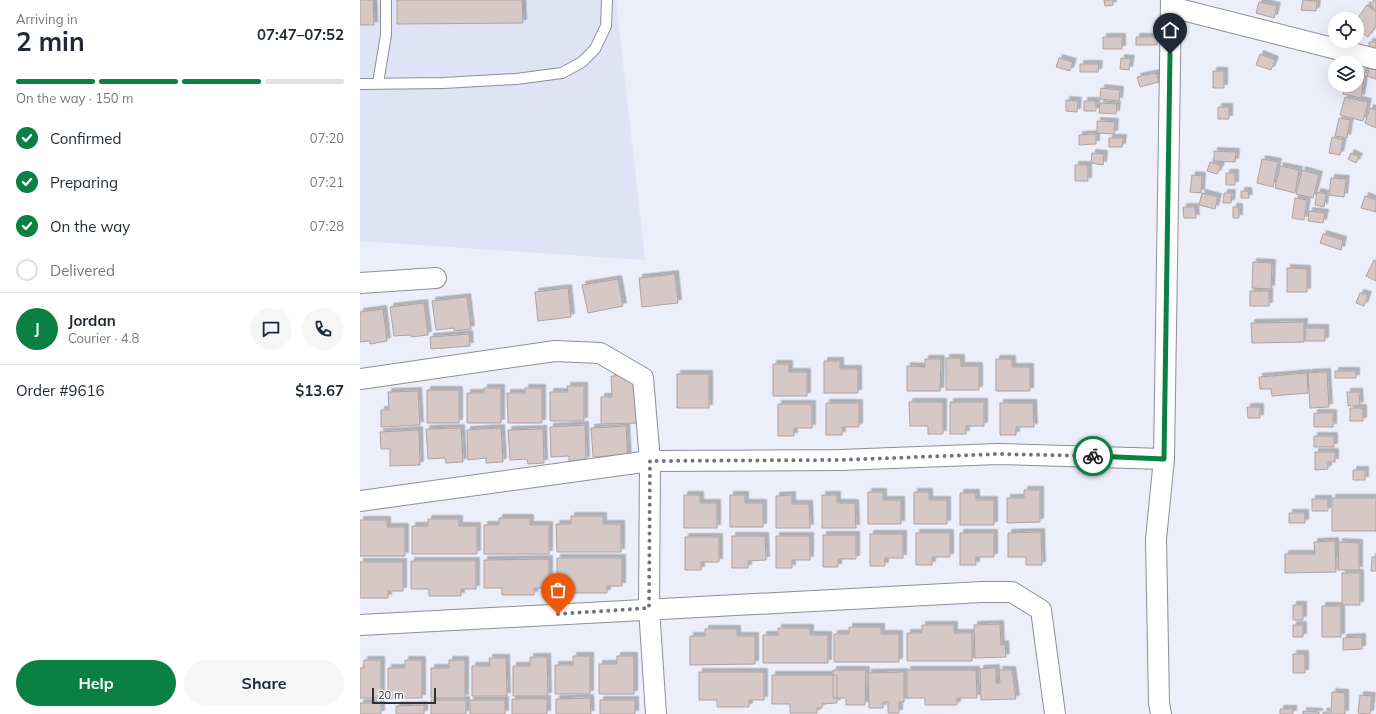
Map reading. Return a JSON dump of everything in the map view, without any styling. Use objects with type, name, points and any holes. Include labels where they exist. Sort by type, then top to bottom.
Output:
[{"type":"street","points":[[1161,714],[1159,703],[1156,539],[1164,459],[1171,4],[1376,59]]},
{"type":"street","points":[[360,283],[436,278]]},
{"type":"street","points":[[360,379],[555,351],[600,353],[643,378],[650,461],[649,608],[656,714]]},
{"type":"street","points":[[360,501],[650,461],[840,460],[998,454],[1164,459]]},
{"type":"street","points":[[360,625],[649,608],[982,592],[1012,592],[1041,610],[1055,714]]},
{"type":"lane","points":[[378,83],[386,35],[386,0]]},
{"type":"lane","points":[[360,84],[443,83],[516,79],[562,73],[582,62],[595,49],[606,26],[607,0]]},
{"type":"shaded area","points":[[360,0],[616,0],[645,260],[360,241]]},
{"type":"building","points":[[360,0],[373,0],[374,25],[360,25]]},
{"type":"building","points":[[397,0],[522,0],[523,23],[397,24]]},
{"type":"building","points":[[1104,0],[1113,0],[1113,5],[1105,6]]},
{"type":"building","points":[[1303,0],[1317,1],[1316,11],[1301,10]]},
{"type":"building","points":[[1374,0],[1376,0],[1376,10],[1370,5]]},
{"type":"building","points":[[1259,2],[1277,6],[1274,18],[1256,13]]},
{"type":"building","points":[[1367,5],[1376,12],[1376,26],[1368,37],[1364,34],[1364,12],[1362,12]]},
{"type":"building","points":[[1103,37],[1122,37],[1122,49],[1103,49]]},
{"type":"building","points":[[1136,37],[1157,37],[1157,45],[1136,45]]},
{"type":"building","points":[[1369,42],[1376,42],[1376,50],[1369,50]]},
{"type":"building","points":[[1260,54],[1275,60],[1271,70],[1256,65]]},
{"type":"building","points":[[1059,58],[1073,62],[1070,71],[1056,67]]},
{"type":"building","points":[[1121,58],[1131,59],[1129,70],[1120,69]]},
{"type":"building","points":[[1364,63],[1367,64],[1364,77]]},
{"type":"building","points":[[1080,64],[1099,64],[1098,72],[1080,72]]},
{"type":"building","points":[[1370,65],[1376,67],[1376,79],[1367,76]]},
{"type":"building","points":[[1213,71],[1224,71],[1224,88],[1213,88]]},
{"type":"building","points":[[1156,73],[1159,82],[1140,87],[1137,77]]},
{"type":"building","points":[[1101,88],[1120,90],[1119,101],[1100,99]]},
{"type":"building","points":[[1343,92],[1362,92],[1361,98],[1343,94]]},
{"type":"building","points":[[1345,97],[1368,102],[1363,121],[1340,115]]},
{"type":"building","points":[[1066,100],[1078,101],[1077,112],[1066,111]]},
{"type":"building","points":[[1084,101],[1096,101],[1096,111],[1084,111]]},
{"type":"building","points":[[1100,103],[1117,104],[1116,114],[1099,113]]},
{"type":"building","points":[[1218,107],[1229,107],[1229,119],[1218,119]]},
{"type":"building","points":[[1370,108],[1376,110],[1376,128],[1365,123]]},
{"type":"building","points":[[1339,118],[1350,120],[1347,138],[1335,136]]},
{"type":"building","points":[[1097,121],[1115,122],[1114,134],[1097,133]]},
{"type":"building","points":[[1096,134],[1096,144],[1079,145],[1079,135]]},
{"type":"building","points":[[1332,137],[1343,140],[1340,155],[1329,153]]},
{"type":"building","points":[[1109,138],[1123,138],[1122,147],[1109,147]]},
{"type":"building","points":[[1214,151],[1236,152],[1235,162],[1214,161]]},
{"type":"building","points":[[1092,153],[1104,154],[1103,165],[1091,163]]},
{"type":"building","points":[[1351,153],[1359,157],[1356,163],[1348,159]]},
{"type":"building","points":[[1262,159],[1278,162],[1273,187],[1257,183]]},
{"type":"building","points":[[1210,162],[1221,166],[1217,174],[1207,171]]},
{"type":"building","points":[[1075,165],[1088,165],[1088,181],[1075,181]]},
{"type":"building","points":[[1280,166],[1299,170],[1295,193],[1275,188]]},
{"type":"building","points":[[1302,170],[1319,175],[1313,198],[1296,194]]},
{"type":"building","points":[[1226,173],[1235,173],[1235,185],[1226,185]]},
{"type":"building","points":[[1192,175],[1202,176],[1201,193],[1190,192]]},
{"type":"building","points":[[1331,178],[1346,179],[1344,197],[1329,195]]},
{"type":"building","points":[[1241,191],[1248,191],[1249,198],[1241,198]]},
{"type":"building","points":[[1317,192],[1326,194],[1324,207],[1315,205]]},
{"type":"building","points":[[1202,193],[1218,197],[1215,209],[1199,205]]},
{"type":"building","points":[[1224,193],[1232,193],[1231,203],[1223,203]]},
{"type":"building","points":[[1365,196],[1376,200],[1376,212],[1361,208]]},
{"type":"building","points":[[1295,198],[1307,200],[1304,220],[1292,218]]},
{"type":"building","points":[[1183,207],[1195,207],[1196,218],[1184,218]]},
{"type":"building","points":[[1233,207],[1239,207],[1239,218],[1233,218]]},
{"type":"building","points":[[1309,211],[1325,213],[1323,223],[1308,221]]},
{"type":"building","points":[[1323,234],[1343,240],[1341,250],[1320,243]]},
{"type":"building","points":[[1374,260],[1376,261],[1376,281],[1366,276]]},
{"type":"building","points":[[1253,262],[1272,263],[1271,289],[1252,288]]},
{"type":"building","points":[[1287,268],[1307,269],[1307,292],[1287,292]]},
{"type":"building","points":[[675,274],[678,303],[642,307],[639,278]]},
{"type":"building","points":[[618,279],[623,306],[588,313],[582,285]]},
{"type":"building","points":[[568,288],[571,317],[538,321],[535,292]]},
{"type":"building","points":[[1250,291],[1269,291],[1269,306],[1250,306]]},
{"type":"building","points":[[1360,293],[1368,295],[1364,306],[1356,303]]},
{"type":"building","points":[[467,297],[471,329],[454,331],[454,328],[436,330],[432,301]]},
{"type":"building","points":[[424,303],[428,335],[411,337],[411,335],[394,336],[390,307]]},
{"type":"building","points":[[383,309],[387,341],[370,344],[370,341],[360,342],[360,312]]},
{"type":"building","points":[[1304,322],[1304,342],[1252,343],[1251,323]]},
{"type":"building","points":[[1305,328],[1325,328],[1325,341],[1305,341]]},
{"type":"building","points":[[469,334],[470,346],[431,349],[430,337]]},
{"type":"building","points":[[946,358],[961,358],[961,366],[979,366],[979,390],[946,390]]},
{"type":"building","points":[[925,359],[941,359],[940,391],[907,391],[907,366],[925,367]]},
{"type":"building","points":[[996,359],[1012,359],[1012,367],[1030,367],[1030,391],[996,391]]},
{"type":"building","points":[[824,361],[840,361],[840,369],[858,369],[858,393],[824,393]]},
{"type":"building","points":[[773,364],[789,364],[789,372],[807,372],[807,396],[773,396]]},
{"type":"building","points":[[1335,371],[1356,371],[1356,378],[1335,378]]},
{"type":"building","points":[[1327,372],[1329,407],[1310,408],[1308,373]]},
{"type":"building","points":[[1307,373],[1308,393],[1272,396],[1271,389],[1260,389],[1259,377]]},
{"type":"building","points":[[677,374],[709,374],[709,408],[677,408]]},
{"type":"building","points":[[636,375],[638,423],[601,424],[601,397],[612,397],[611,376]]},
{"type":"building","points":[[567,386],[584,386],[584,421],[550,421],[550,392],[568,392]]},
{"type":"building","points":[[484,388],[501,388],[501,423],[467,423],[467,393],[484,393]]},
{"type":"building","points":[[525,388],[542,388],[542,423],[508,423],[507,393],[525,393]]},
{"type":"building","points":[[427,390],[459,390],[459,423],[427,423]]},
{"type":"building","points":[[418,391],[420,425],[381,427],[381,410],[389,410],[388,392]]},
{"type":"building","points":[[1347,392],[1359,392],[1360,405],[1348,406]]},
{"type":"building","points":[[909,402],[943,402],[943,434],[928,434],[928,426],[910,426]]},
{"type":"building","points":[[950,402],[984,402],[984,426],[966,426],[966,434],[950,434]]},
{"type":"building","points":[[826,403],[859,403],[859,427],[842,427],[842,435],[826,435]]},
{"type":"building","points":[[1000,403],[1033,403],[1034,427],[1016,427],[1016,435],[1000,435]]},
{"type":"building","points":[[778,404],[812,404],[812,428],[794,428],[794,436],[778,436]]},
{"type":"building","points":[[1247,407],[1260,407],[1260,418],[1248,418]]},
{"type":"building","points":[[1350,408],[1363,408],[1363,421],[1350,421]]},
{"type":"building","points":[[1314,413],[1333,413],[1333,427],[1314,427]]},
{"type":"building","points":[[585,425],[586,460],[569,461],[569,456],[551,457],[550,427]]},
{"type":"building","points":[[626,426],[628,461],[611,456],[593,457],[591,428]]},
{"type":"building","points":[[461,428],[463,462],[446,463],[445,458],[428,459],[426,429]]},
{"type":"building","points":[[501,428],[503,462],[486,463],[486,458],[468,460],[467,430]]},
{"type":"building","points":[[543,429],[544,463],[528,464],[527,459],[510,460],[508,430]]},
{"type":"building","points":[[419,430],[420,465],[390,466],[390,449],[381,449],[380,432]]},
{"type":"building","points":[[1314,436],[1334,436],[1334,447],[1314,447]]},
{"type":"building","points":[[1315,452],[1335,452],[1335,462],[1328,462],[1328,469],[1315,470]]},
{"type":"building","points":[[1353,470],[1365,470],[1365,480],[1353,480]]},
{"type":"building","points":[[1024,490],[1040,490],[1040,522],[1007,523],[1007,498],[1024,498]]},
{"type":"building","points":[[868,492],[883,492],[883,500],[901,500],[901,524],[868,524]]},
{"type":"building","points":[[914,492],[929,492],[929,500],[947,500],[947,524],[914,524]]},
{"type":"building","points":[[960,493],[976,493],[976,500],[994,500],[994,525],[960,525]]},
{"type":"building","points":[[684,495],[700,495],[700,503],[717,503],[717,528],[684,528]]},
{"type":"building","points":[[730,495],[745,495],[745,503],[763,503],[763,527],[730,527]]},
{"type":"building","points":[[792,495],[792,504],[809,504],[810,528],[776,528],[776,496]]},
{"type":"building","points":[[822,495],[837,495],[837,503],[855,503],[856,528],[822,528]]},
{"type":"building","points":[[1332,498],[1376,498],[1376,531],[1332,531]]},
{"type":"building","points":[[1312,499],[1328,499],[1328,511],[1312,511]]},
{"type":"building","points":[[1289,513],[1305,513],[1305,523],[1289,523]]},
{"type":"building","points":[[571,516],[603,516],[603,524],[621,524],[621,552],[557,552],[556,524],[571,524]]},
{"type":"building","points":[[499,518],[530,518],[530,525],[549,525],[549,554],[484,554],[484,525],[499,525]]},
{"type":"building","points":[[428,519],[459,519],[459,526],[477,526],[477,554],[412,554],[412,526],[428,526]]},
{"type":"building","points":[[360,520],[387,520],[387,527],[405,527],[405,556],[360,556]]},
{"type":"building","points":[[1041,532],[1042,565],[1026,565],[1026,557],[1008,557],[1008,533]]},
{"type":"building","points":[[916,533],[950,533],[950,557],[932,557],[932,565],[916,565]]},
{"type":"building","points":[[960,533],[994,533],[994,557],[976,557],[976,565],[960,565]]},
{"type":"building","points":[[870,534],[903,534],[903,558],[885,558],[885,566],[870,566]]},
{"type":"building","points":[[823,535],[856,535],[856,559],[838,559],[838,567],[823,567]]},
{"type":"building","points":[[732,536],[765,536],[766,560],[748,561],[748,568],[732,568]]},
{"type":"building","points":[[776,536],[810,536],[810,560],[792,560],[792,568],[776,568]]},
{"type":"building","points":[[685,537],[719,537],[719,562],[701,562],[701,570],[685,570]]},
{"type":"building","points":[[1335,541],[1336,572],[1285,573],[1285,554],[1315,554],[1314,542]]},
{"type":"building","points":[[1339,542],[1359,543],[1359,570],[1338,570]]},
{"type":"building","points":[[1372,557],[1376,557],[1376,571],[1371,571]]},
{"type":"building","points":[[557,558],[622,558],[622,586],[607,586],[607,593],[575,593],[575,586],[557,586]]},
{"type":"building","points":[[549,559],[549,588],[534,588],[534,595],[502,595],[502,588],[484,588],[484,560]]},
{"type":"building","points":[[411,561],[476,561],[476,589],[461,589],[461,596],[429,596],[429,589],[411,589]]},
{"type":"building","points":[[360,562],[403,562],[403,591],[388,591],[388,598],[360,598]]},
{"type":"building","points":[[1342,573],[1360,573],[1360,605],[1342,605]]},
{"type":"building","points":[[1293,605],[1303,605],[1303,620],[1293,620]]},
{"type":"building","points":[[1322,606],[1341,606],[1341,637],[1322,637]]},
{"type":"building","points":[[1000,624],[1001,645],[1005,644],[1006,657],[975,658],[974,625]]},
{"type":"building","points":[[922,625],[954,625],[954,633],[972,633],[972,661],[907,661],[907,633],[922,633]]},
{"type":"building","points":[[1293,625],[1303,625],[1303,637],[1293,637]]},
{"type":"building","points":[[849,627],[881,627],[881,634],[899,634],[899,662],[834,662],[834,634],[849,634]]},
{"type":"building","points":[[778,628],[810,628],[810,635],[828,635],[828,663],[763,663],[763,635],[778,635]]},
{"type":"building","points":[[705,629],[737,629],[737,636],[755,636],[755,664],[690,665],[690,636],[705,636]]},
{"type":"building","points":[[1362,637],[1362,649],[1343,650],[1343,638]]},
{"type":"building","points":[[1293,654],[1305,654],[1305,673],[1293,673]]},
{"type":"building","points":[[573,656],[590,656],[590,694],[555,694],[555,665],[573,665]]},
{"type":"building","points":[[617,656],[634,656],[634,694],[599,694],[599,664],[617,664]]},
{"type":"building","points":[[530,657],[547,657],[548,696],[513,696],[513,666],[530,666]]},
{"type":"building","points":[[489,658],[506,658],[507,696],[472,696],[472,666],[490,666]]},
{"type":"building","points":[[364,660],[381,660],[381,698],[360,698],[360,668],[364,668]]},
{"type":"building","points":[[405,660],[422,660],[422,698],[388,698],[388,668],[405,668]]},
{"type":"building","points":[[449,660],[465,660],[465,698],[431,698],[431,668],[449,668]]},
{"type":"building","points":[[996,668],[996,683],[1000,683],[999,670],[1012,670],[1016,699],[981,700],[980,669]]},
{"type":"building","points":[[833,670],[866,670],[865,705],[846,705],[846,698],[833,698]]},
{"type":"building","points":[[907,670],[976,670],[977,698],[957,698],[957,705],[925,705],[925,698],[907,698]]},
{"type":"building","points":[[699,672],[764,672],[764,700],[749,700],[749,707],[717,707],[717,700],[699,700]]},
{"type":"building","points":[[904,672],[904,702],[899,702],[899,713],[888,713],[888,702],[883,702],[883,708],[869,708],[868,673]]},
{"type":"building","points":[[772,675],[837,675],[837,703],[822,704],[822,708],[817,708],[817,713],[790,713],[790,704],[772,704]]},
{"type":"building","points":[[1332,692],[1345,693],[1345,714],[1323,714],[1323,712],[1331,712]]},
{"type":"building","points":[[1360,695],[1372,696],[1370,714],[1358,713]]},
{"type":"building","points":[[590,698],[591,714],[556,714],[556,699]]},
{"type":"building","points":[[512,699],[547,699],[547,714],[512,714]]},
{"type":"building","points":[[431,700],[466,700],[466,714],[431,714]]},
{"type":"building","points":[[470,700],[505,700],[505,714],[470,714]]},
{"type":"building","points":[[600,700],[635,700],[635,714],[600,714]]},
{"type":"building","points":[[360,703],[381,703],[381,714],[360,714]]},
{"type":"building","points":[[424,705],[424,714],[396,714],[396,706]]},
{"type":"building","points":[[1280,709],[1293,709],[1293,714],[1280,714]]},
{"type":"building","points":[[1303,711],[1319,712],[1319,714],[1303,714]]},
{"type":"way so far","points":[[558,614],[649,608],[650,461],[840,460],[998,454],[1093,456]]},
{"type":"route","points":[[1093,456],[1164,459],[1170,54]]}]
